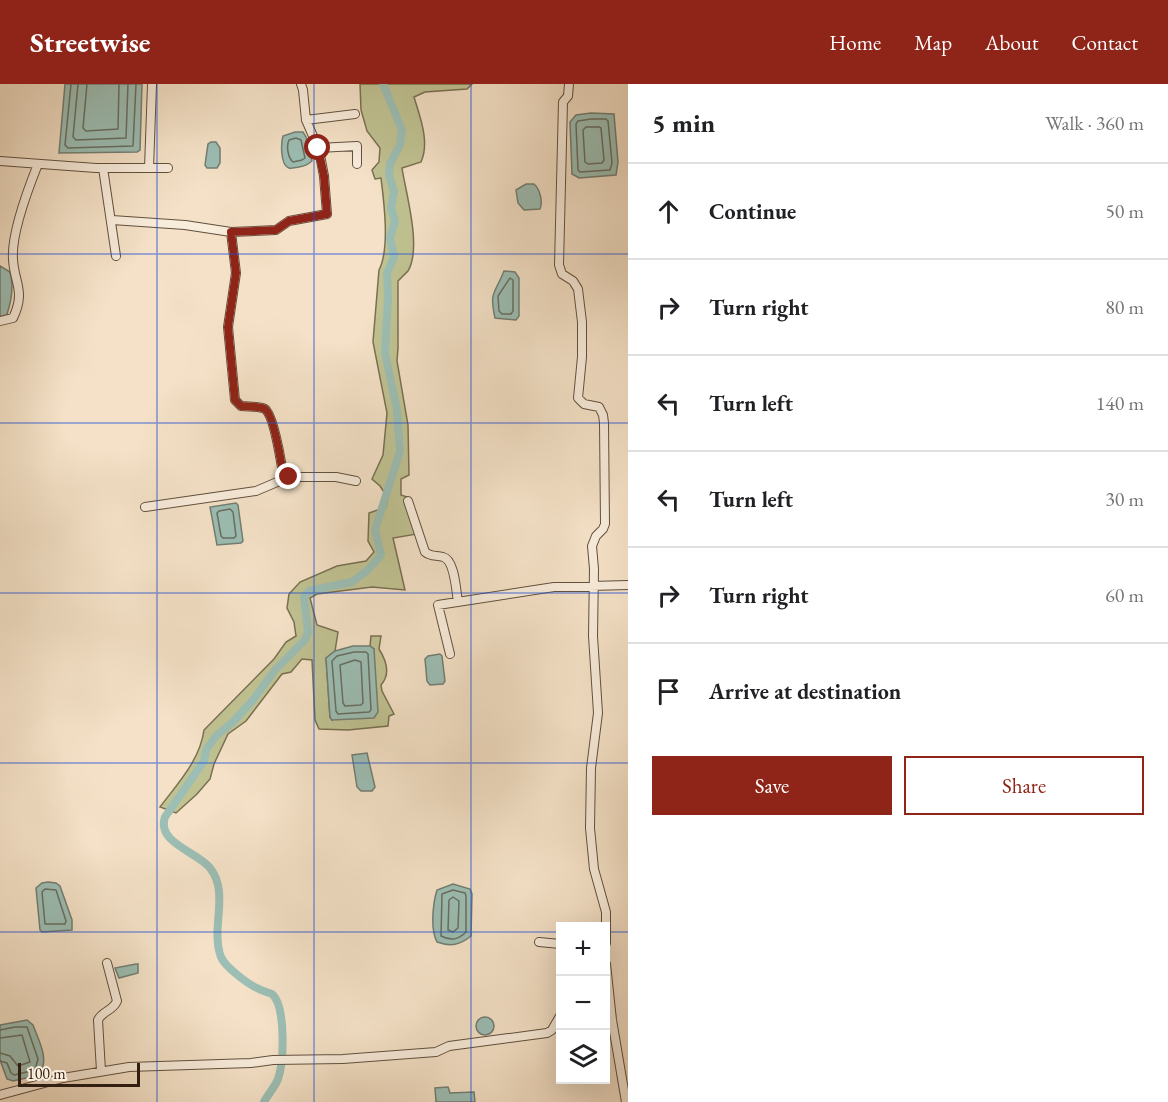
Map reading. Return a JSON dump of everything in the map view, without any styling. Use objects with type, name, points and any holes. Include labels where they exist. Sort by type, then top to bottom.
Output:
[{"type":"street","points":[[149,168],[152,84]]},
{"type":"street","points":[[112,220],[185,225],[231,232],[276,230],[289,221],[327,214],[324,176],[318,148],[306,120],[301,84]]},
{"type":"street","points":[[569,84],[568,96],[562,102],[562,219],[559,265],[562,274],[573,281],[578,289],[582,322],[582,357],[578,398],[584,404],[599,407],[604,423],[605,524],[593,541],[593,636],[598,713],[591,768],[591,852],[606,912],[606,922]]},
{"type":"street","points":[[306,120],[339,114],[355,114]]},
{"type":"street","points":[[318,148],[357,146],[357,164]]},
{"type":"street","points":[[0,161],[103,168],[168,168]]},
{"type":"street","points":[[0,321],[13,318],[18,308],[19,297],[12,260],[25,199],[38,164]]},
{"type":"street","points":[[103,168],[116,256]]},
{"type":"street","points":[[231,232],[236,273],[228,327],[235,400],[241,406],[261,408],[268,413],[278,447],[284,480]]},
{"type":"street","points":[[145,507],[256,491],[289,477],[325,476],[356,481]]},
{"type":"street","points":[[408,501],[425,552],[429,556],[446,557],[451,563],[458,602]]},
{"type":"street","points":[[450,654],[438,605],[554,587],[628,585]]},
{"type":"street","points":[[539,942],[556,944]]},
{"type":"street","points":[[101,1071],[98,1020],[117,1001],[107,963]]},
{"type":"street","points":[[610,1014],[626,1102]]},
{"type":"street","points":[[0,1095],[63,1078],[129,1067],[251,1064],[273,1060],[344,1059],[436,1052],[449,1046],[547,1033],[556,1024]]},
{"type":"green space","points":[[360,84],[472,84],[467,89],[425,92],[414,97],[423,130],[424,154],[421,162],[402,168],[412,221],[414,249],[408,271],[398,281],[397,361],[408,425],[409,475],[401,479],[401,495],[410,498],[417,534],[393,538],[405,590],[372,587],[317,594],[310,598],[317,625],[338,632],[335,651],[326,658],[332,720],[374,649],[370,646],[371,636],[381,636],[379,649],[387,672],[381,685],[382,691],[394,714],[389,716],[388,726],[348,730],[319,729],[315,720],[312,660],[302,659],[291,672],[282,674],[246,721],[228,734],[214,764],[210,779],[176,813],[160,807],[193,761],[204,730],[274,659],[286,642],[296,636],[294,622],[287,608],[289,594],[300,582],[337,566],[366,561],[374,552],[368,541],[369,513],[386,507],[388,498],[372,479],[383,455],[387,413],[373,342],[379,270],[384,250],[385,212],[381,178],[375,179],[372,170],[379,162],[380,148],[367,131],[361,110]]},
{"type":"water","points":[[65,84],[142,84],[140,150],[137,152],[59,153]]},
{"type":"water","points":[[614,114],[618,162],[616,175],[579,178],[572,174],[570,122],[576,115]]},
{"type":"water","points":[[303,132],[306,137],[312,161],[304,166],[290,168],[284,163],[282,139],[283,136]]},
{"type":"water","points":[[216,142],[220,148],[220,163],[217,168],[207,168],[205,165],[208,144]]},
{"type":"water","points":[[526,184],[534,184],[538,189],[541,199],[540,209],[524,210],[518,203],[516,190]]},
{"type":"water","points":[[0,266],[10,272],[12,289],[6,317],[0,319]]},
{"type":"water","points":[[504,271],[515,272],[519,278],[519,316],[516,320],[495,318],[493,297]]},
{"type":"water","points":[[236,503],[243,541],[217,545],[210,507]]},
{"type":"water","points":[[353,646],[370,646],[374,649],[378,712],[374,718],[332,720],[326,658],[335,651]]},
{"type":"water","points":[[440,654],[445,681],[443,684],[430,685],[427,681],[425,659],[428,656]]},
{"type":"water","points":[[367,753],[375,787],[372,791],[361,791],[357,787],[352,755]]},
{"type":"water","points":[[48,882],[60,886],[72,920],[72,930],[42,932],[40,930],[36,888]]},
{"type":"water","points":[[453,884],[470,889],[472,894],[471,936],[451,945],[437,942],[433,909],[437,890]]},
{"type":"water","points":[[138,964],[138,973],[119,978],[115,968]]},
{"type":"water","points":[[485,1017],[491,1020],[494,1026],[491,1032],[485,1035],[479,1032],[476,1026],[479,1020]]},
{"type":"water","points":[[27,1020],[33,1025],[38,1037],[44,1063],[39,1075],[13,1081],[7,1079],[0,1060],[0,1025]]},
{"type":"water","points":[[448,1087],[450,1093],[474,1092],[475,1102],[436,1102],[435,1088]]},
{"type":"waterway","points":[[264,1102],[278,1079],[282,1060],[282,1022],[277,1000],[272,994],[244,980],[223,961],[218,946],[219,888],[216,878],[204,862],[172,840],[164,826],[165,817],[204,761],[206,750],[216,736],[233,722],[275,670],[305,640],[308,632],[304,597],[309,591],[352,582],[368,570],[381,555],[375,530],[400,451],[397,410],[385,353],[387,273],[394,257],[390,238],[395,221],[391,208],[394,192],[389,175],[390,164],[400,145],[402,130],[383,84]]},
{"type":"route","points":[[289,477],[284,480],[273,427],[266,410],[241,406],[235,400],[228,327],[236,282],[231,232],[276,230],[285,222],[327,214],[324,176],[318,148]]}]
